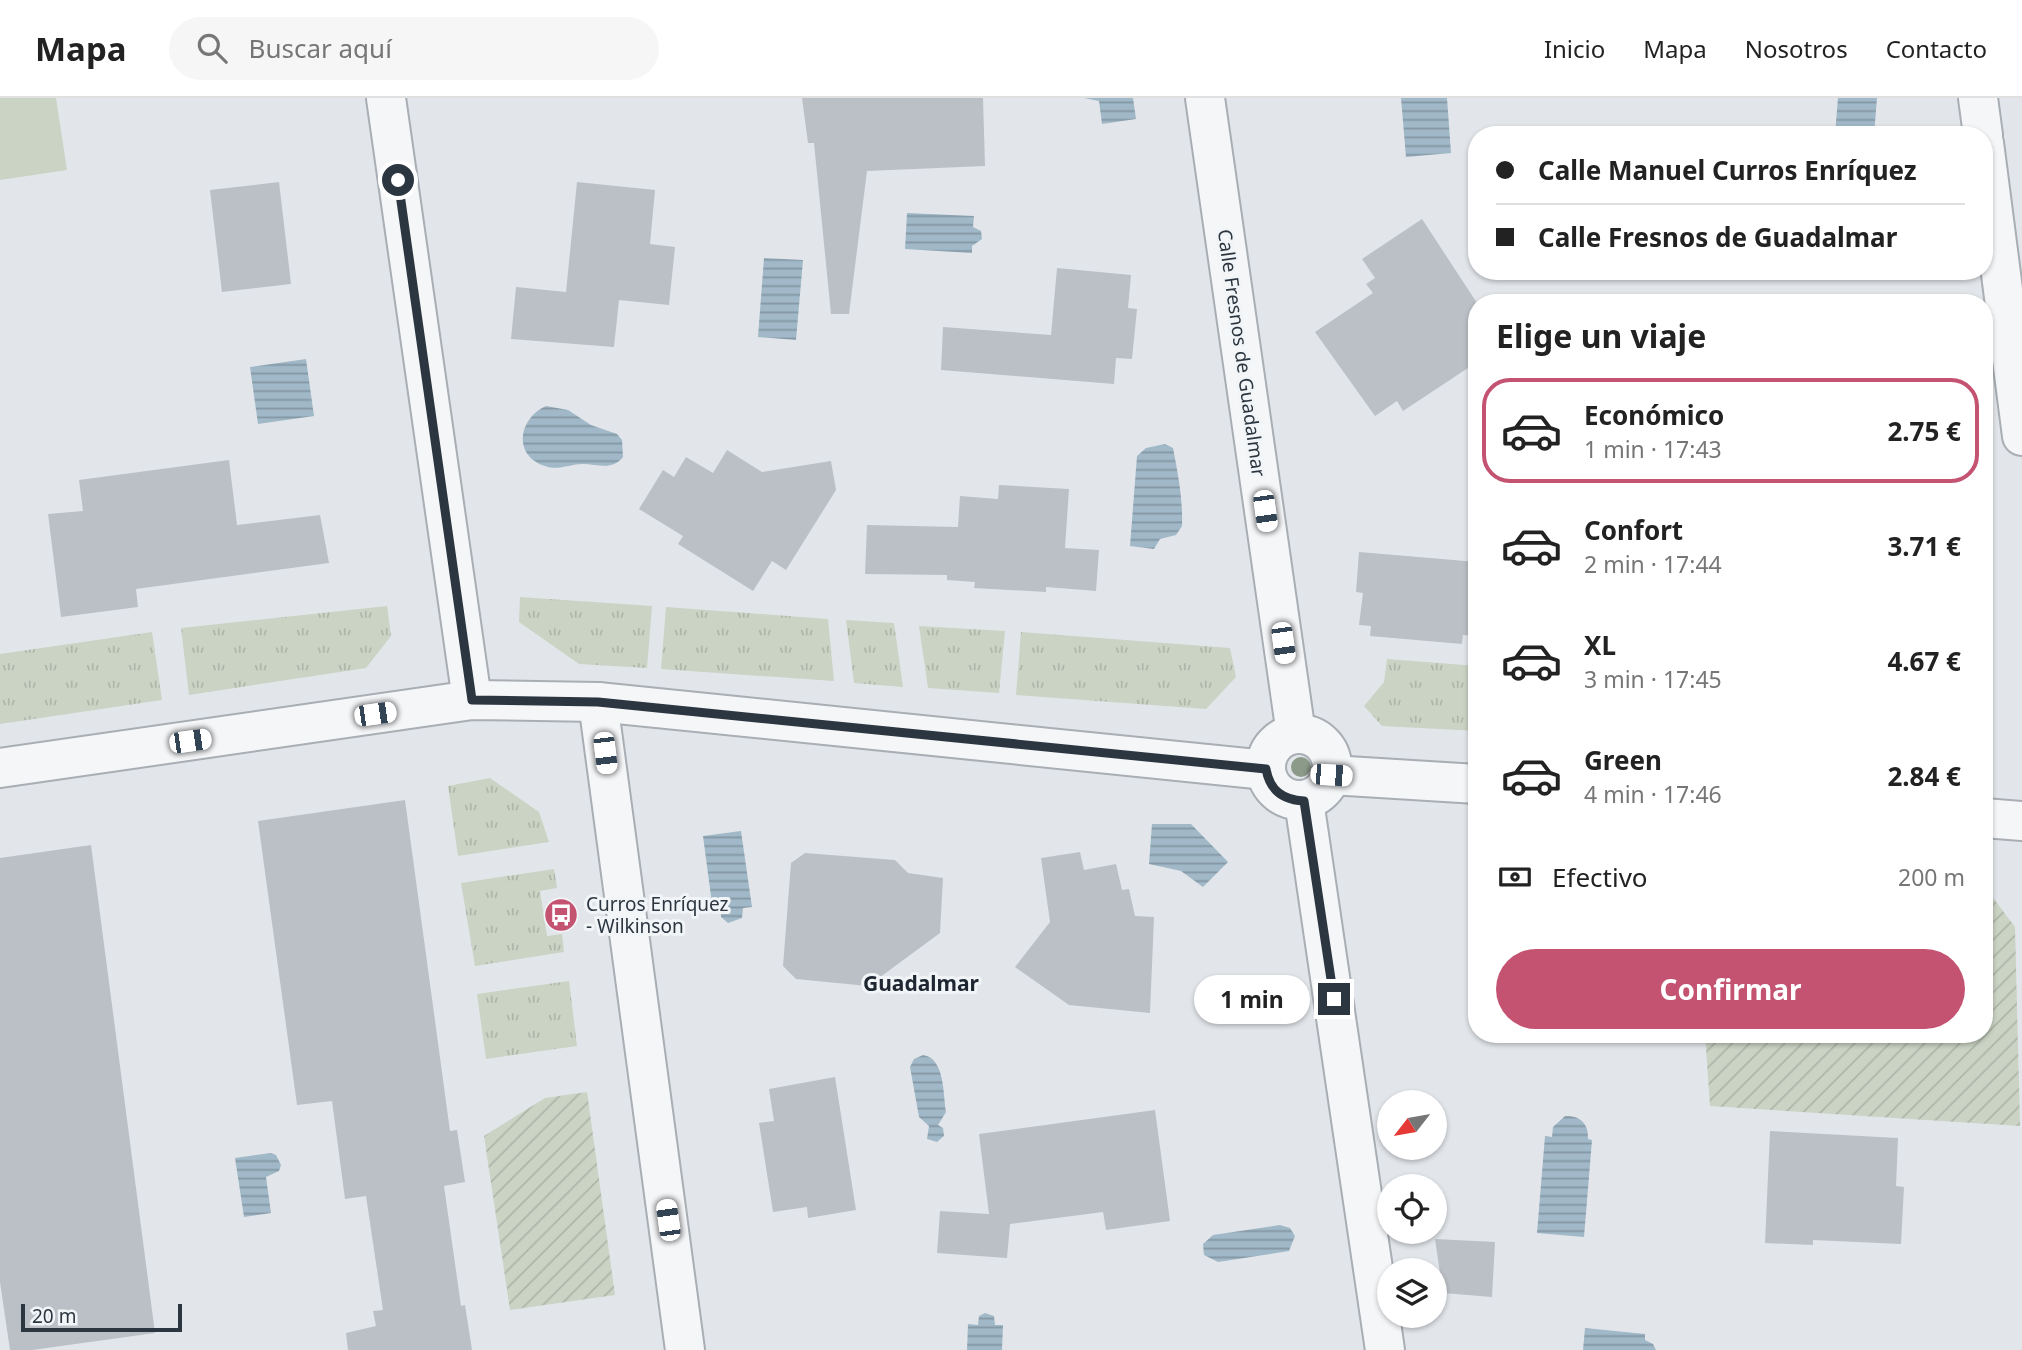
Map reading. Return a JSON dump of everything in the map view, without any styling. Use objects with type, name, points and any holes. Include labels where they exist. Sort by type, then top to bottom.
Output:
[{"type":"street","points":[[386,98],[472,700]]},
{"type":"street","name":"Calle Fresnos de Guadalmar","points":[[1205,98],[1296,734]]},
{"type":"street","points":[[1978,98],[1982,126]]},
{"type":"street","points":[[1993,194],[2022,236]]},
{"type":"street","points":[[1993,203],[2018,356],[2022,436]]},
{"type":"street","points":[[0,768],[472,700],[598,702],[1266,769]]},
{"type":"street","points":[[598,702],[685,1350]]},
{"type":"street","points":[[1385,1350],[1318,788],[1332,762],[1320,741],[1296,734],[1283,737],[1273,745],[1266,769],[1268,783],[1290,800],[1318,788],[1468,785]]},
{"type":"street","points":[[1993,819],[2022,821]]},
{"type":"green space","points":[[0,98],[56,98],[67,170],[0,180]]},
{"type":"green space","points":[[520,597],[652,606],[647,668],[579,664],[519,622]]},
{"type":"green space","points":[[387,606],[391,636],[366,668],[189,695],[181,628]]},
{"type":"green space","points":[[666,607],[828,619],[834,681],[661,669]]},
{"type":"green space","points":[[846,620],[894,623],[903,687],[854,683]]},
{"type":"green space","points":[[919,626],[1005,631],[999,693],[928,688]]},
{"type":"green space","points":[[152,632],[162,700],[0,724],[0,654]]},
{"type":"green space","points":[[1021,632],[1230,648],[1236,677],[1206,709],[1016,695]]},
{"type":"green space","points":[[1387,659],[1468,665],[1468,731],[1382,726],[1364,706],[1384,682]]},
{"type":"green space","points":[[490,778],[539,812],[549,842],[458,856],[448,786]]},
{"type":"green space","points":[[554,869],[557,888],[540,891],[547,936],[562,934],[564,952],[475,966],[461,883]]},
{"type":"green space","points":[[1993,898],[2015,927],[2020,1126],[1710,1106],[1706,1043],[1993,1043]]},
{"type":"green space","points":[[569,981],[577,1046],[486,1059],[477,994]]},
{"type":"green space","points":[[587,1092],[615,1295],[510,1310],[484,1136],[545,1098]]},
{"type":"water","points":[[1084,98],[1133,98],[1136,119],[1102,124],[1099,101]]},
{"type":"water","points":[[1401,98],[1447,98],[1451,153],[1406,157]]},
{"type":"water","points":[[1838,98],[1877,98],[1875,126],[1836,126]]},
{"type":"water","points":[[907,213],[974,216],[973,227],[981,231],[982,239],[972,246],[972,253],[905,249]]},
{"type":"water","points":[[764,258],[803,260],[796,340],[758,337]]},
{"type":"water","points":[[306,359],[314,416],[258,424],[250,367]]},
{"type":"water","points":[[546,406],[568,410],[591,425],[617,434],[622,440],[623,457],[614,464],[604,466],[583,464],[554,468],[534,461],[527,454],[523,436],[530,419]]},
{"type":"water","points":[[1165,444],[1173,448],[1181,496],[1182,526],[1176,535],[1160,539],[1154,549],[1130,546],[1137,456],[1146,448]]},
{"type":"water","points":[[1152,824],[1191,824],[1228,862],[1203,887],[1181,871],[1149,864]]},
{"type":"water","points":[[741,831],[752,907],[743,908],[742,918],[728,923],[721,917],[721,911],[713,911],[703,836]]},
{"type":"water","points":[[923,1055],[935,1063],[943,1087],[946,1112],[938,1125],[943,1128],[944,1136],[937,1142],[927,1139],[929,1126],[919,1117],[910,1067],[914,1059]]},
{"type":"water","points":[[1565,1116],[1575,1117],[1582,1122],[1587,1129],[1588,1139],[1592,1140],[1584,1237],[1537,1233],[1545,1136],[1552,1137],[1553,1127]]},
{"type":"water","points":[[271,1153],[276,1155],[281,1165],[279,1171],[266,1177],[271,1213],[244,1217],[235,1158]]},
{"type":"water","points":[[1280,1225],[1290,1228],[1295,1236],[1289,1251],[1218,1262],[1204,1255],[1203,1244],[1213,1235]]},
{"type":"water","points":[[985,1313],[994,1316],[995,1325],[1003,1325],[1002,1350],[967,1350],[968,1324],[978,1325],[979,1316]]},
{"type":"water","points":[[1585,1328],[1645,1334],[1645,1340],[1653,1344],[1656,1350],[1583,1350]]},
{"type":"building","points":[[802,98],[983,98],[985,166],[867,171],[849,314],[831,314],[814,143],[808,143]]},
{"type":"building","points":[[279,182],[291,284],[222,292],[210,190]]},
{"type":"building","points":[[577,182],[655,190],[650,244],[675,247],[669,305],[619,300],[614,347],[511,339],[516,287],[566,292]]},
{"type":"building","points":[[1422,219],[1471,294],[1468,294],[1468,368],[1403,411],[1397,401],[1375,416],[1315,332],[1373,293],[1366,284],[1375,278],[1362,259]]},
{"type":"building","points":[[1057,268],[1131,275],[1128,308],[1137,309],[1132,359],[1116,358],[1114,384],[941,370],[943,327],[1051,335]]},
{"type":"building","points":[[727,450],[762,472],[831,461],[836,490],[786,570],[772,561],[753,591],[678,544],[683,536],[639,509],[663,470],[674,477],[686,457],[713,473]]},
{"type":"building","points":[[229,460],[237,525],[320,515],[329,563],[136,589],[138,607],[61,617],[48,514],[83,511],[79,480]]},
{"type":"building","points":[[999,485],[1069,489],[1065,548],[1099,550],[1096,591],[1046,587],[1046,592],[974,588],[975,582],[947,580],[947,575],[865,574],[867,525],[958,527],[960,496],[998,499]]},
{"type":"building","points":[[1359,552],[1468,561],[1468,635],[1463,635],[1462,644],[1370,636],[1371,626],[1359,625],[1363,593],[1356,592]]},
{"type":"building","points":[[405,800],[450,1131],[457,1130],[465,1182],[444,1186],[461,1306],[465,1305],[472,1350],[348,1350],[346,1333],[376,1326],[373,1311],[383,1310],[366,1196],[345,1199],[332,1101],[297,1105],[258,821]]},
{"type":"building","points":[[91,845],[155,1333],[32,1350],[10,1350],[0,1282],[0,858]]},
{"type":"building","points":[[1080,852],[1084,870],[1116,864],[1122,890],[1129,889],[1135,916],[1154,917],[1150,1013],[1069,1005],[1015,967],[1050,922],[1041,858]]},
{"type":"building","points":[[805,853],[895,860],[908,873],[943,878],[940,933],[868,986],[796,979],[783,966],[791,863]]},
{"type":"building","points":[[835,1077],[856,1210],[808,1218],[807,1207],[773,1212],[759,1123],[774,1121],[769,1089]]},
{"type":"building","points":[[1155,1110],[1170,1221],[1106,1230],[1103,1212],[1010,1224],[1007,1258],[937,1253],[940,1211],[989,1214],[979,1134]]},
{"type":"building","points":[[1770,1131],[1898,1138],[1896,1186],[1904,1187],[1901,1244],[1813,1240],[1813,1245],[1765,1243]]},
{"type":"building","points":[[1447,1240],[1495,1242],[1492,1297],[1447,1293],[1447,1258],[1438,1258],[1436,1244],[1447,1244]]},
{"type":"place","name":"Curros Enríquez - Wilkinson","points":[[561,915]]},
{"type":"district","name":"Guadalmar","points":[[921,983]]},
{"type":"route","points":[[398,180],[472,700],[598,702],[1266,769],[1268,783],[1278,793],[1290,800],[1304,801],[1334,999]]}]
